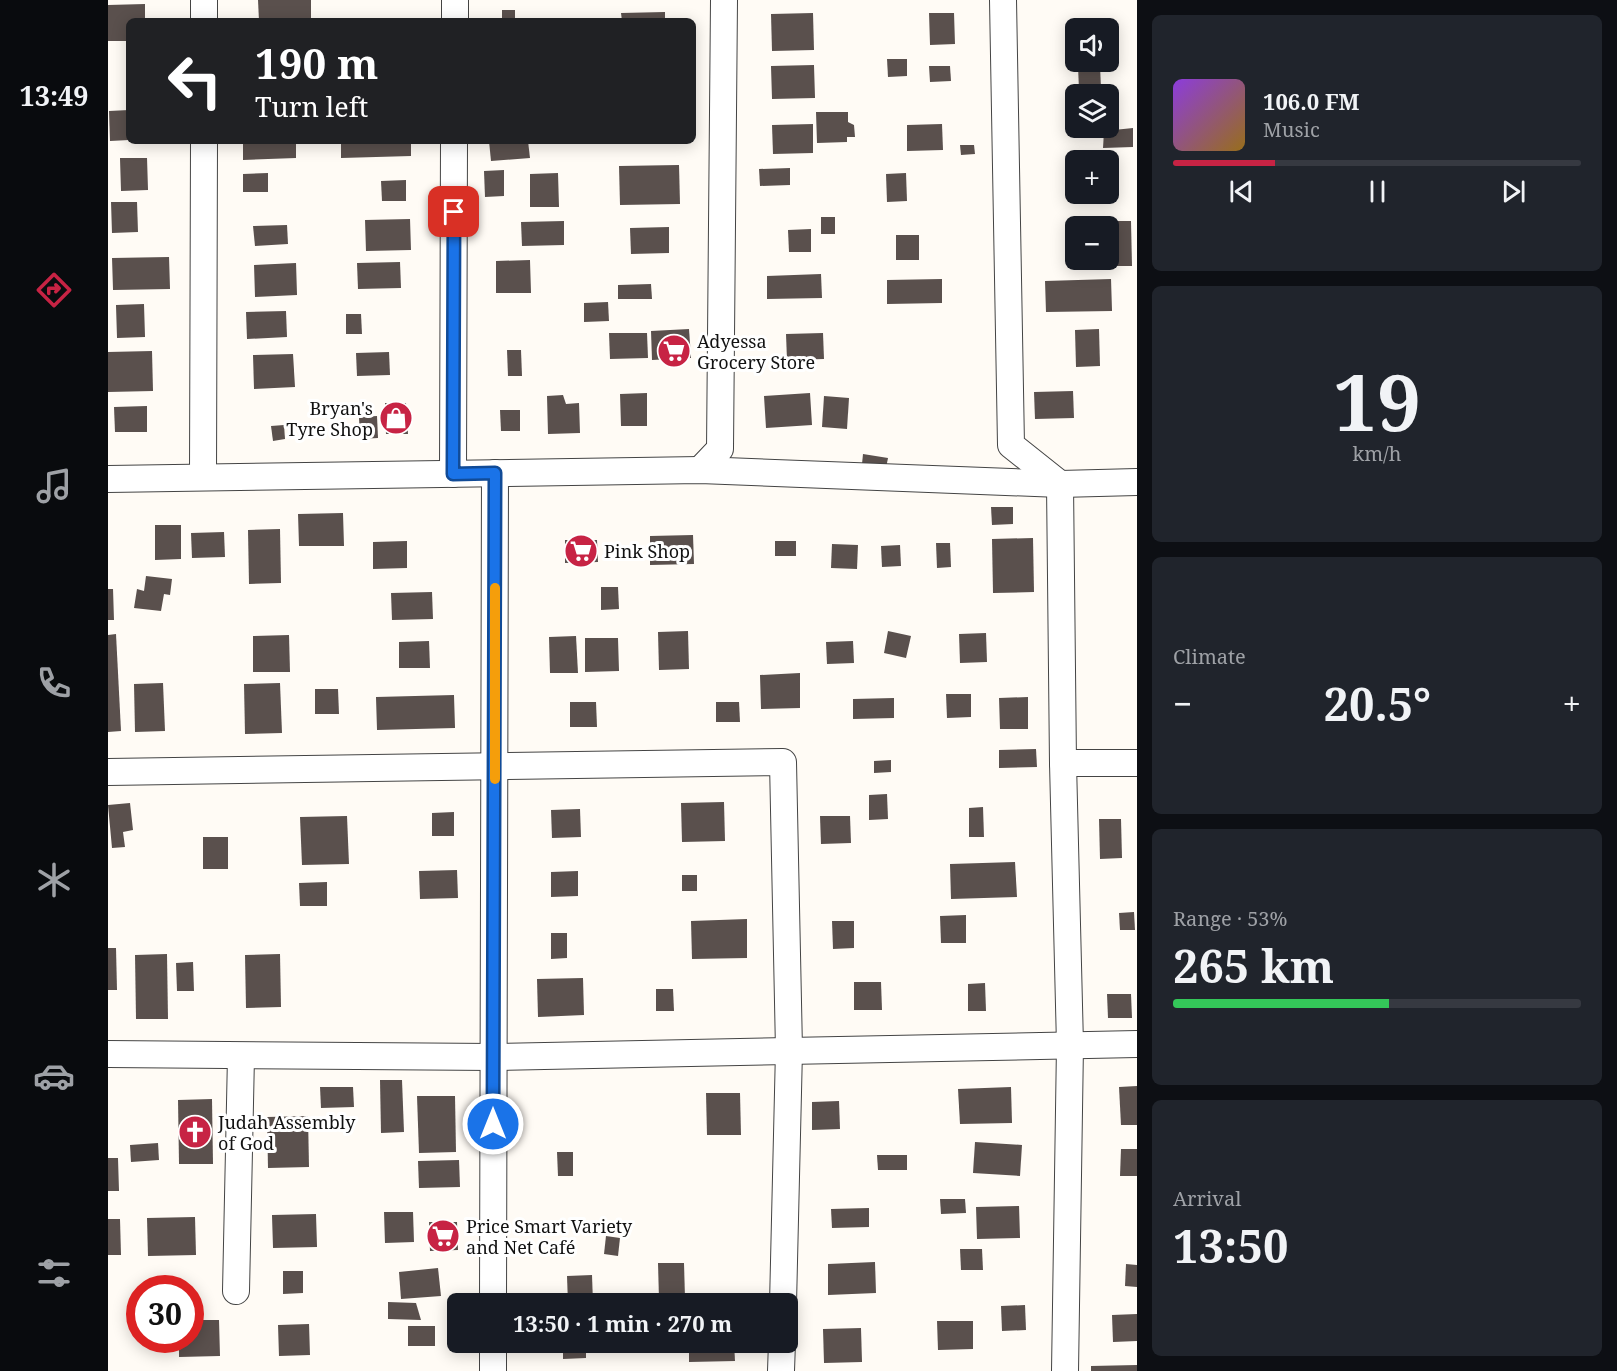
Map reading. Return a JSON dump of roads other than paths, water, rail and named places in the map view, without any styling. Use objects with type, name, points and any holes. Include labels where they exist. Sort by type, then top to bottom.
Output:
[{"type":"street","points":[[204,0],[204,18]]},
{"type":"street","points":[[455,0],[455,18]]},
{"type":"street","points":[[700,470],[720,449],[724,0]]},
{"type":"street","points":[[1003,0],[1011,445],[1060,484]]},
{"type":"street","points":[[203,477],[204,144]]},
{"type":"street","points":[[453,474],[454,144]]},
{"type":"street","points":[[108,479],[700,470],[1060,484],[1137,482]]},
{"type":"street","points":[[493,1293],[495,473]]},
{"type":"street","points":[[1060,484],[1063,764],[1070,1045],[1065,1371]]},
{"type":"street","points":[[108,772],[783,762],[789,1050],[783,1293]]},
{"type":"street","points":[[1063,764],[1137,763]]},
{"type":"street","points":[[108,1054],[494,1057],[1137,1044]]},
{"type":"street","points":[[236,1291],[241,1056]]},
{"type":"street","points":[[493,1353],[493,1371]]},
{"type":"street","points":[[781,1371],[782,1353]]},
{"type":"place","name":"Adyessa Grocery Store","points":[[674,351]]},
{"type":"place","name":"Bryan's Tyre Shop","points":[[396,418]]},
{"type":"place","name":"Pink Shop","points":[[581,551]]},
{"type":"place","name":"Judah Assembly of God","points":[[195,1132]]},
{"type":"place","name":"Price Smart Variety and Net Café","points":[[443,1236]]}]
